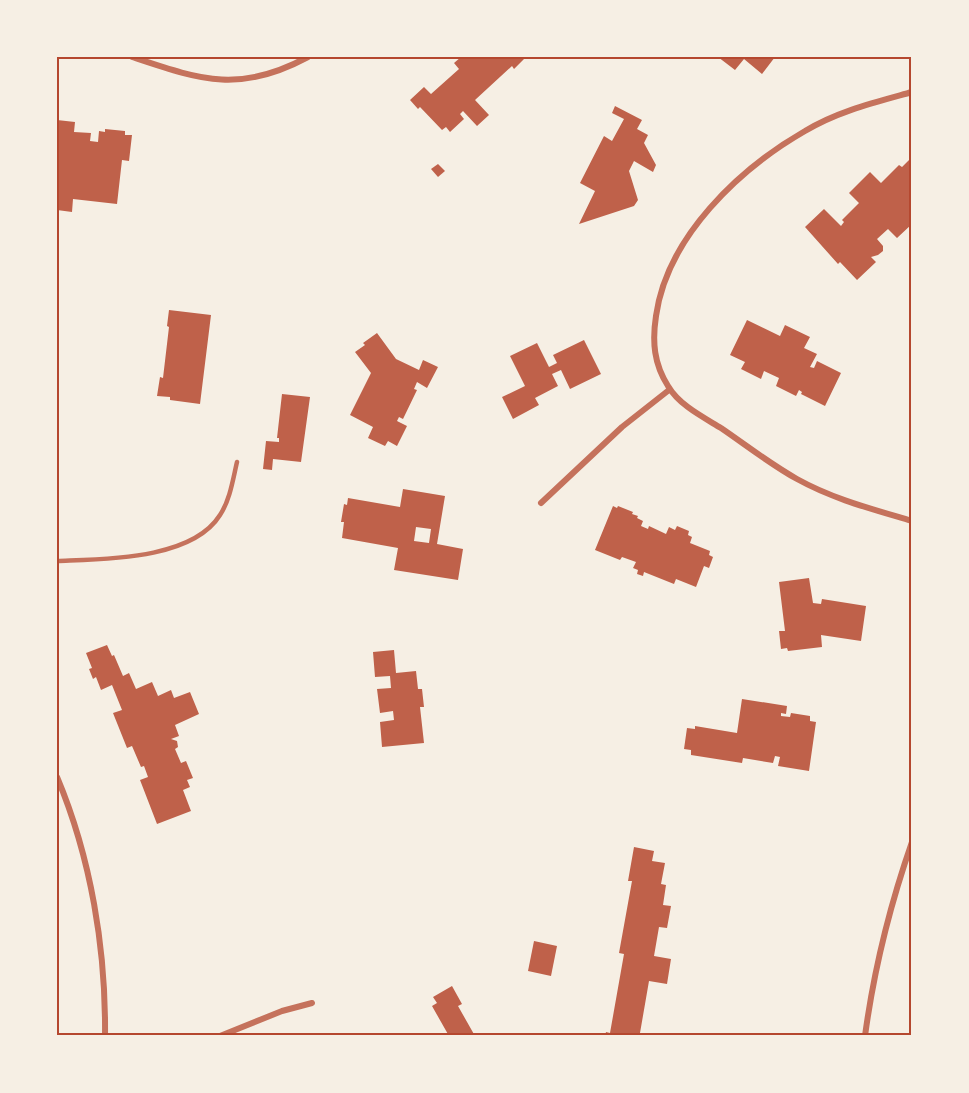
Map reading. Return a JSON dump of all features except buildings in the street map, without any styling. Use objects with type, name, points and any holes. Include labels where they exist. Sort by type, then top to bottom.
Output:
[{"type":"street","points":[[132,57],[201,78],[226,81],[250,79],[268,74],[308,57]]},
{"type":"street","points":[[912,92],[855,108],[807,129],[784,144],[730,187],[693,228],[672,262],[657,308],[654,330],[659,372],[669,390],[692,410],[796,478],[846,501],[912,521]]},
{"type":"street","points":[[542,503],[622,427],[669,390]]},
{"type":"street","points":[[57,777],[78,840],[96,920],[104,979],[105,1036]]},
{"type":"street","points":[[865,1036],[884,934],[900,874],[912,842]]},
{"type":"street","points":[[220,1036],[282,1011],[312,1003]]},
{"type":"lane","points":[[57,561],[112,558],[185,543],[205,531],[220,515],[230,490],[237,462]]}]
